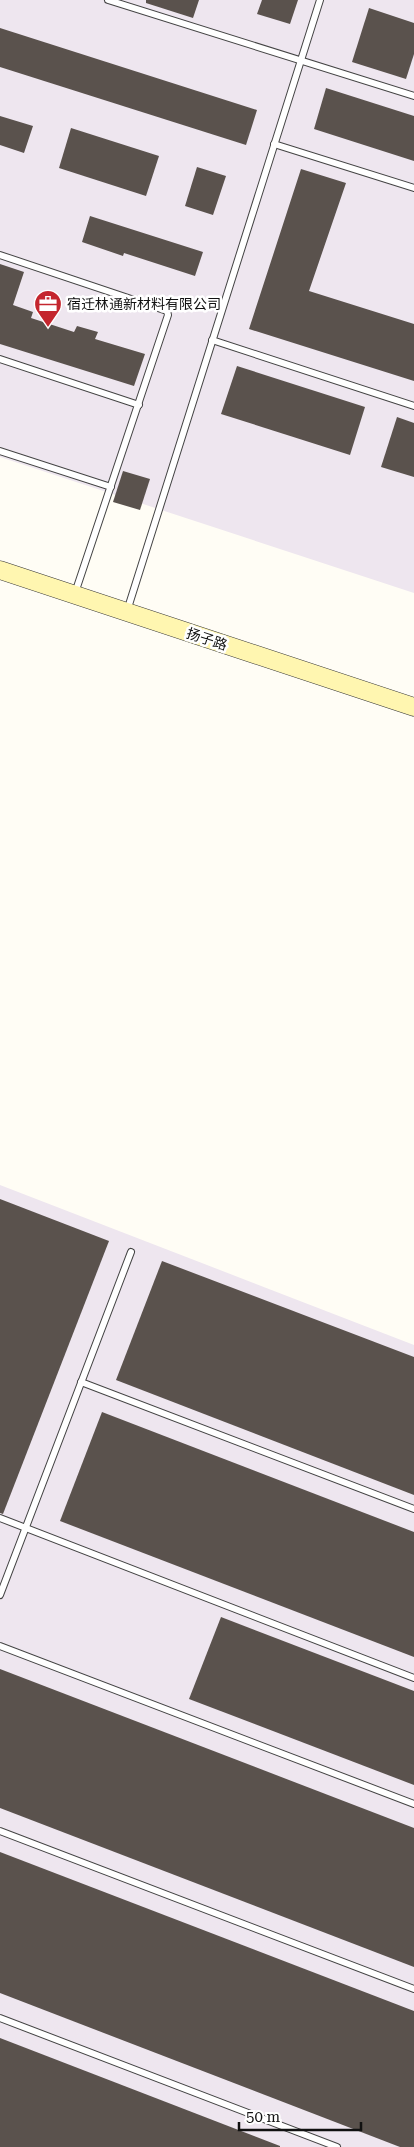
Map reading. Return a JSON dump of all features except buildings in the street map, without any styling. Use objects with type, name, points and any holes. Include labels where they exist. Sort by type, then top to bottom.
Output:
[{"type":"street","name":"扬子路","points":[[0,570],[414,707]]},
{"type":"lane","points":[[108,0],[414,96]]},
{"type":"lane","points":[[126,612],[320,0]]},
{"type":"lane","points":[[274,144],[414,188]]},
{"type":"lane","points":[[0,255],[167,311],[168,320],[74,594]]},
{"type":"lane","points":[[212,340],[414,406]]},
{"type":"lane","points":[[0,359],[139,405]]},
{"type":"lane","points":[[0,450],[111,487]]},
{"type":"lane","points":[[0,1595],[131,1252]]},
{"type":"lane","points":[[81,1382],[414,1509]]},
{"type":"lane","points":[[0,1518],[414,1678]]},
{"type":"lane","points":[[0,1646],[414,1804]]},
{"type":"lane","points":[[0,1831],[414,1989]]},
{"type":"lane","points":[[0,2018],[337,2147]]},
{"type":"shaded area","points":[[0,0],[414,0],[414,593],[0,457]]},
{"type":"shaded area","points":[[0,1185],[414,1345],[414,2147],[0,2147]]},
{"type":"place","name":"宿迁林通新材料有限公司","points":[[48,328]]}]
